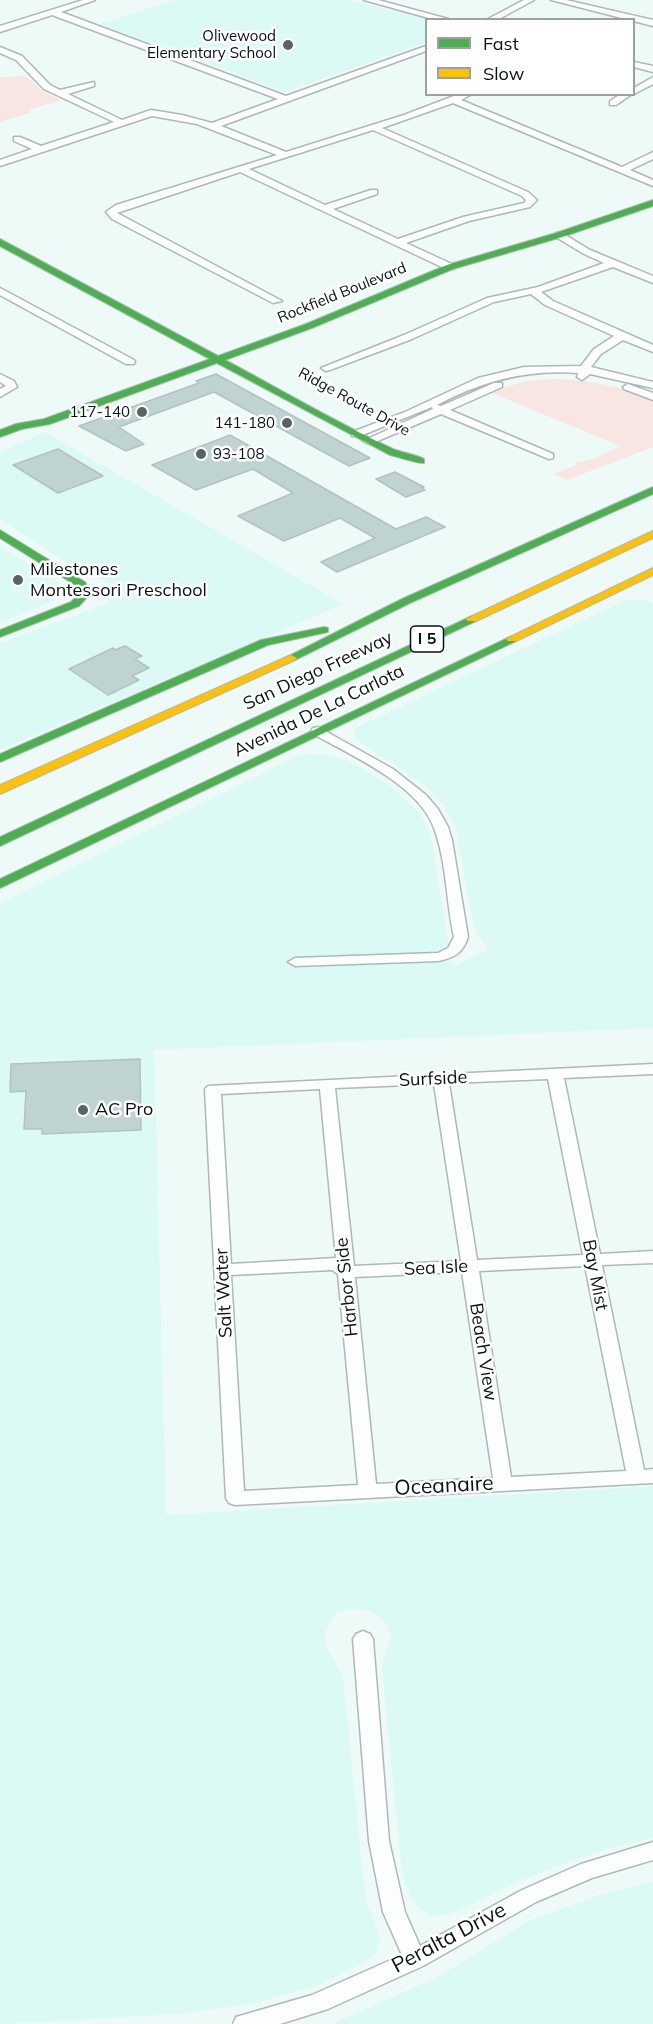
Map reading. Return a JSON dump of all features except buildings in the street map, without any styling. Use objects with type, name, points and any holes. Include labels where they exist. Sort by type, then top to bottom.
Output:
[{"type":"main road","name":"Rockfield Boulevard","points":[[0,446],[27,435],[46,423],[216,358],[309,326],[450,267],[559,235],[653,203]]},
{"type":"main road","name":"Ridge Route Drive","points":[[0,231],[230,353],[366,434],[394,453],[414,458],[406,448],[385,435],[366,434],[216,358],[0,242]]},
{"type":"main road","name":"Rockfield Boulevard","points":[[0,434],[20,426],[46,423]]},
{"type":"main road","name":"San Diego Freeway","points":[[0,790],[287,660],[356,624],[653,490]]},
{"type":"main road","points":[[317,677],[653,521]]},
{"type":"main road","points":[[0,533],[81,584],[86,593],[75,604],[0,634]]},
{"type":"main road","name":"San Diego Freeway","points":[[0,842],[653,534]]},
{"type":"main road","name":"Avenida De La Carlota","points":[[0,884],[318,731],[649,577]]},
{"type":"main road","points":[[0,758],[265,642],[356,624]]},
{"type":"main road","points":[[181,723],[321,659]]},
{"type":"street","points":[[0,29],[91,0]]},
{"type":"street","points":[[368,0],[440,18]]},
{"type":"street","points":[[494,18],[530,0]]},
{"type":"street","points":[[555,0],[632,18]]},
{"type":"street","points":[[52,12],[286,99]]},
{"type":"street","points":[[635,19],[653,23]]},
{"type":"street","points":[[210,127],[425,48]]},
{"type":"street","points":[[3,54],[20,58],[38,80],[120,122]]},
{"type":"street","points":[[635,64],[653,69]]},
{"type":"street","points":[[635,90],[653,80]]},
{"type":"street","points":[[60,93],[90,84]]},
{"type":"street","points":[[277,301],[112,214],[114,209],[373,127],[462,96]]},
{"type":"street","points":[[613,104],[625,96]]},
{"type":"street","points":[[454,99],[653,183]]},
{"type":"street","points":[[0,163],[151,113],[164,114],[210,127],[254,141],[284,154]]},
{"type":"street","points":[[373,127],[525,194],[531,198],[532,202],[527,206],[466,219],[398,242]]},
{"type":"street","points":[[17,139],[41,150]]},
{"type":"street","points":[[622,170],[653,155]]},
{"type":"street","points":[[240,169],[450,267]]},
{"type":"street","points":[[325,208],[374,192]]},
{"type":"street","points":[[559,235],[653,280]]},
{"type":"street","points":[[326,368],[408,337],[491,300],[532,291],[614,263]]},
{"type":"street","points":[[0,291],[130,362]]},
{"type":"street","points":[[532,291],[549,303],[653,349]]},
{"type":"street","points":[[583,374],[588,360],[597,351],[623,335]]},
{"type":"street","points":[[366,434],[463,388],[500,374],[546,369],[583,374],[653,397]]},
{"type":"street","points":[[385,435],[443,411],[488,388],[512,381],[583,374],[615,374],[653,385]]},
{"type":"street","points":[[0,377],[12,387],[0,394]]},
{"type":"street","points":[[429,405],[549,456]]},
{"type":"street","points":[[295,962],[438,957],[452,954],[458,947],[461,937],[443,836],[440,825],[429,806],[404,783],[318,731]]},
{"type":"street","name":"Surfside","points":[[213,1089],[653,1069]]},
{"type":"street","name":"Bay Mist","points":[[555,1073],[592,1260],[644,1476]]},
{"type":"street","name":"Beach View","points":[[441,1078],[503,1483]]},
{"type":"street","name":"Harbor Side","points":[[327,1084],[368,1490]]},
{"type":"street","name":"Salt Water","points":[[213,1089],[235,1498]]},
{"type":"street","name":"Sea Isle","points":[[223,1270],[336,1264],[346,1272],[653,1257]]},
{"type":"street","name":"Oceanaire","points":[[235,1498],[644,1476]]},
{"type":"street","points":[[363,1639],[379,1841],[394,1912],[415,1959]]},
{"type":"street","name":"Peralta Drive","points":[[244,2024],[304,2008],[415,1959],[529,1896],[588,1870],[653,1851]]},
{"type":"shaded area","name":"Olivewood Elementary School","points":[[175,0],[349,0],[426,18],[425,42],[285,92],[100,24]]},
{"type":"shaded area","points":[[25,76],[41,90],[61,100],[0,122],[0,77]]},
{"type":"shaded area","points":[[554,379],[605,385],[653,400],[653,447],[567,480],[554,474],[576,465],[575,463],[593,459],[621,446],[489,392],[527,381]]},
{"type":"shaded area","points":[[45,432],[343,604],[0,750],[0,643],[106,604],[114,593],[108,583],[79,570],[0,519],[0,452]]},
{"type":"shaded area","name":"Milestones Montessori Preschool","points":[[0,547],[66,587],[68,594],[0,623]]},
{"type":"shaded area","points":[[644,599],[653,604],[653,1028],[154,1050],[166,1515],[653,1486],[653,1838],[607,1849],[560,1865],[520,1881],[458,1911],[431,1916],[420,1909],[411,1898],[402,1874],[382,1668],[391,1637],[387,1624],[372,1611],[354,1609],[339,1611],[334,1615],[324,1635],[325,1644],[343,1677],[365,1897],[380,1937],[377,1952],[366,1962],[320,1984],[256,2003],[179,2014],[0,2024],[0,903],[302,754],[326,755],[349,761],[392,787],[420,813],[431,836],[452,968],[488,949],[477,933],[472,917],[456,830],[445,807],[426,786],[354,738],[356,728],[626,600]]},
{"type":"shaded area","points":[[653,1881],[653,2024],[332,2024],[438,1977],[527,1922],[599,1895]]},
{"type":"traffic: fast","points":[[0,434],[20,426],[46,422],[309,326],[450,267],[559,235],[653,203]]},
{"type":"traffic: fast","points":[[0,242],[356,434],[394,453],[408,455],[420,461]]},
{"type":"traffic: fast","points":[[291,658],[406,601],[653,490]]},
{"type":"traffic: fast","points":[[0,533],[81,584],[86,593],[75,604],[0,634]]},
{"type":"traffic: fast","points":[[0,842],[472,619]]},
{"type":"traffic: fast","points":[[0,758],[265,642],[324,630]]},
{"type":"traffic: fast","points":[[0,884],[512,639]]},
{"type":"traffic: slow","points":[[472,619],[653,534]]},
{"type":"traffic: slow","points":[[512,639],[653,571]]},
{"type":"traffic: slow","points":[[0,790],[291,658]]},
{"type":"place","name":"Olivewood Elementary School","points":[[288,45]]},
{"type":"place","name":"117-140","points":[[142,412]]},
{"type":"place","name":"141-180","points":[[287,423]]},
{"type":"place","name":"93-108","points":[[201,454]]},
{"type":"place","name":"Milestones Montessori Preschool","points":[[18,580]]},
{"type":"place","name":"AC Pro","points":[[83,1110]]}]
